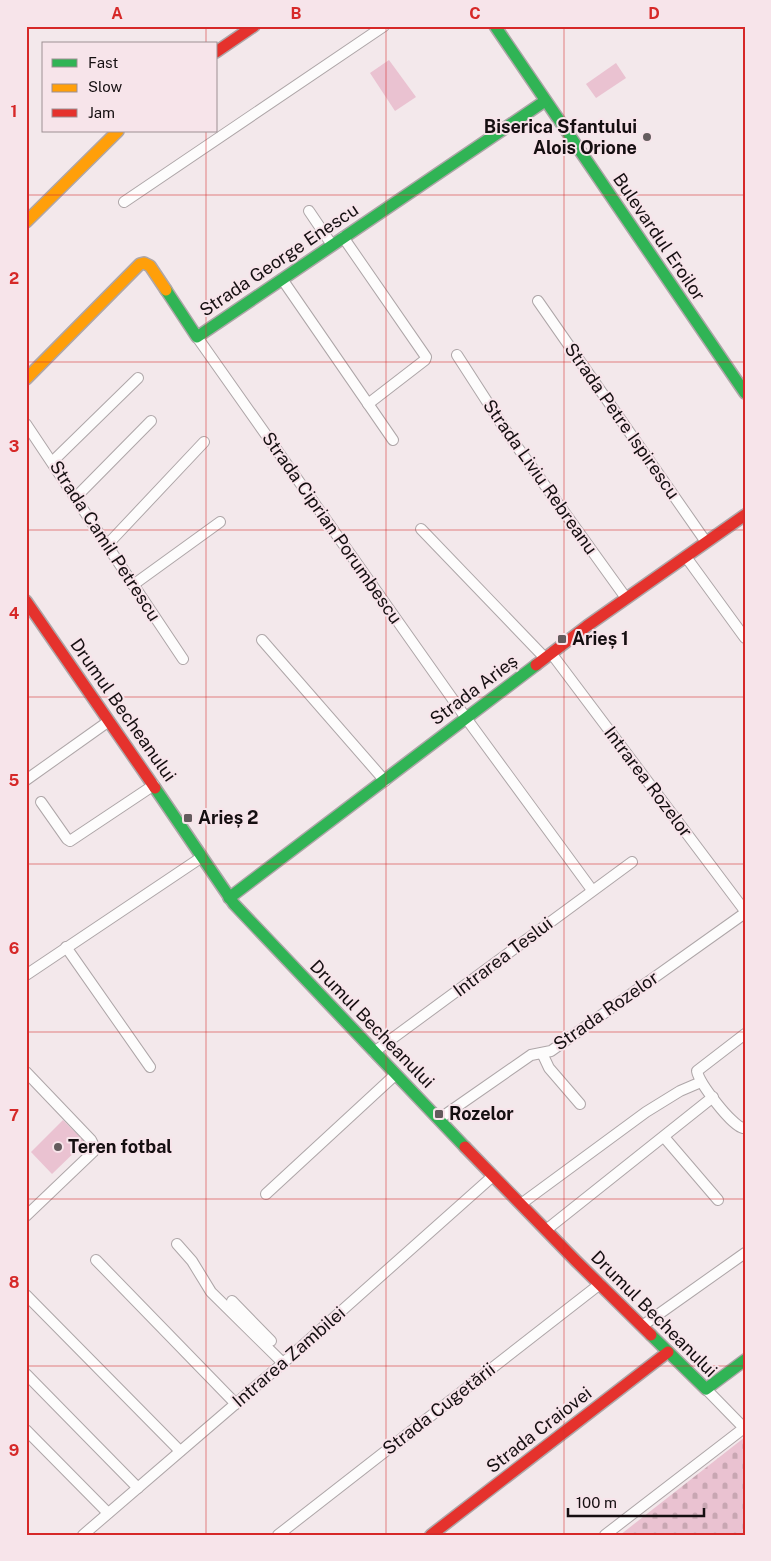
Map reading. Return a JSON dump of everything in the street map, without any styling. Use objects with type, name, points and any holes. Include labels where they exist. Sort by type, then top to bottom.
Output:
[{"type":"street","points":[[218,51],[254,26]]},
{"type":"street","points":[[124,202],[384,26]]},
{"type":"street","name":"Bulevardul Eroilor","points":[[495,26],[745,393]]},
{"type":"street","name":"Strada George Enescu","points":[[26,379],[140,264],[144,263],[150,266],[197,337],[545,101]]},
{"type":"street","points":[[26,222],[117,132]]},
{"type":"street","points":[[309,211],[332,245]]},
{"type":"street","points":[[343,238],[426,357],[425,360],[368,404]]},
{"type":"street","points":[[282,279],[393,440]]},
{"type":"street","name":"Strada Petre Ispirescu","points":[[538,301],[706,542]]},
{"type":"street","name":"Strada Ciprian Porumbescu","points":[[197,337],[466,718],[592,890]]},
{"type":"street","name":"Strada Liviu Rebreanu","points":[[457,355],[508,434],[626,598]]},
{"type":"street","points":[[52,462],[138,378]]},
{"type":"street","points":[[76,497],[151,421]]},
{"type":"street","name":"Strada Camil Petrescu","points":[[26,424],[183,659]]},
{"type":"street","points":[[107,545],[204,442]]},
{"type":"street","name":"Strada Arieș","points":[[229,898],[626,598],[745,515]]},
{"type":"street","points":[[133,585],[220,522]]},
{"type":"street","name":"Intrarea Rozelor","points":[[421,529],[548,656],[745,912]]},
{"type":"street","points":[[686,557],[745,638]]},
{"type":"street","name":"Drumul Becheanului","points":[[26,601],[154,785],[229,898],[492,1176],[744,1428]]},
{"type":"street","points":[[262,640],[385,781]]},
{"type":"street","points":[[26,780],[109,721]]},
{"type":"street","points":[[41,802],[70,841],[154,785]]},
{"type":"street","points":[[26,975],[202,857]]},
{"type":"street","name":"Intrarea Teslui","points":[[374,1052],[632,862]]},
{"type":"street","name":"Strada Rozelor","points":[[439,1120],[530,1056],[551,1051],[745,912]]},
{"type":"street","points":[[66,947],[150,1067]]},
{"type":"street","points":[[745,1034],[698,1069],[697,1075],[735,1124],[739,1127],[745,1127]]},
{"type":"street","points":[[542,1053],[549,1068],[580,1104]]},
{"type":"street","points":[[26,1072],[91,1140],[94,1148],[93,1152],[26,1216]]},
{"type":"street","points":[[266,1194],[395,1075]]},
{"type":"street","points":[[521,1204],[646,1112],[680,1091],[701,1082]]},
{"type":"street","points":[[546,1230],[664,1138],[713,1097]]},
{"type":"street","points":[[664,1138],[718,1200]]},
{"type":"street","name":"Intrarea Zambilei","points":[[83,1535],[286,1361],[492,1176]]},
{"type":"street","points":[[177,1244],[192,1261],[211,1292],[286,1361]]},
{"type":"street","points":[[642,1326],[745,1253]]},
{"type":"street","points":[[96,1260],[236,1404]]},
{"type":"street","name":"Strada Cugetării","points":[[278,1535],[600,1284]]},
{"type":"street","points":[[26,1296],[180,1452]]},
{"type":"street","points":[[232,1301],[286,1361]]},
{"type":"street","name":"Strada Craiovei","points":[[431,1535],[668,1352]]},
{"type":"street","points":[[706,1389],[745,1360]]},
{"type":"street","points":[[26,1374],[138,1488]]},
{"type":"street","points":[[605,1535],[744,1428]]},
{"type":"street","points":[[26,1430],[108,1513]]},
{"type":"green space","points":[[389,60],[416,97],[395,111],[370,73]]},
{"type":"green space","points":[[616,63],[626,78],[596,98],[586,84]]},
{"type":"green space","name":"Teren fotbal","points":[[63,1120],[85,1142],[52,1174],[31,1152]]},
{"type":"green space","points":[[745,1437],[745,1535],[620,1535]]},
{"type":"traffic: fast","points":[[495,26],[745,393]]},
{"type":"traffic: fast","points":[[166,290],[197,337],[545,101]]},
{"type":"traffic: fast","points":[[229,898],[536,665]]},
{"type":"traffic: fast","points":[[155,788],[234,904],[465,1147]]},
{"type":"traffic: fast","points":[[651,1335],[706,1389],[745,1360]]},
{"type":"traffic: slow","points":[[26,222],[117,132]]},
{"type":"traffic: slow","points":[[26,379],[140,264],[144,263],[150,266],[166,290]]},
{"type":"traffic: jam","points":[[218,51],[254,26]]},
{"type":"traffic: jam","points":[[536,665],[587,626],[745,515]]},
{"type":"traffic: jam","points":[[26,601],[155,788]]},
{"type":"traffic: jam","points":[[465,1147],[651,1335]]},
{"type":"traffic: jam","points":[[431,1535],[668,1352]]},
{"type":"place","name":"Biserica Sfantului Alois Orione","points":[[647,137]]},
{"type":"place","name":"Arieș 1","points":[[562,639]]},
{"type":"place","name":"Arieș 2","points":[[188,818]]},
{"type":"place","name":"Rozelor","points":[[439,1114]]},
{"type":"place","name":"Teren fotbal","points":[[58,1147]]}]
